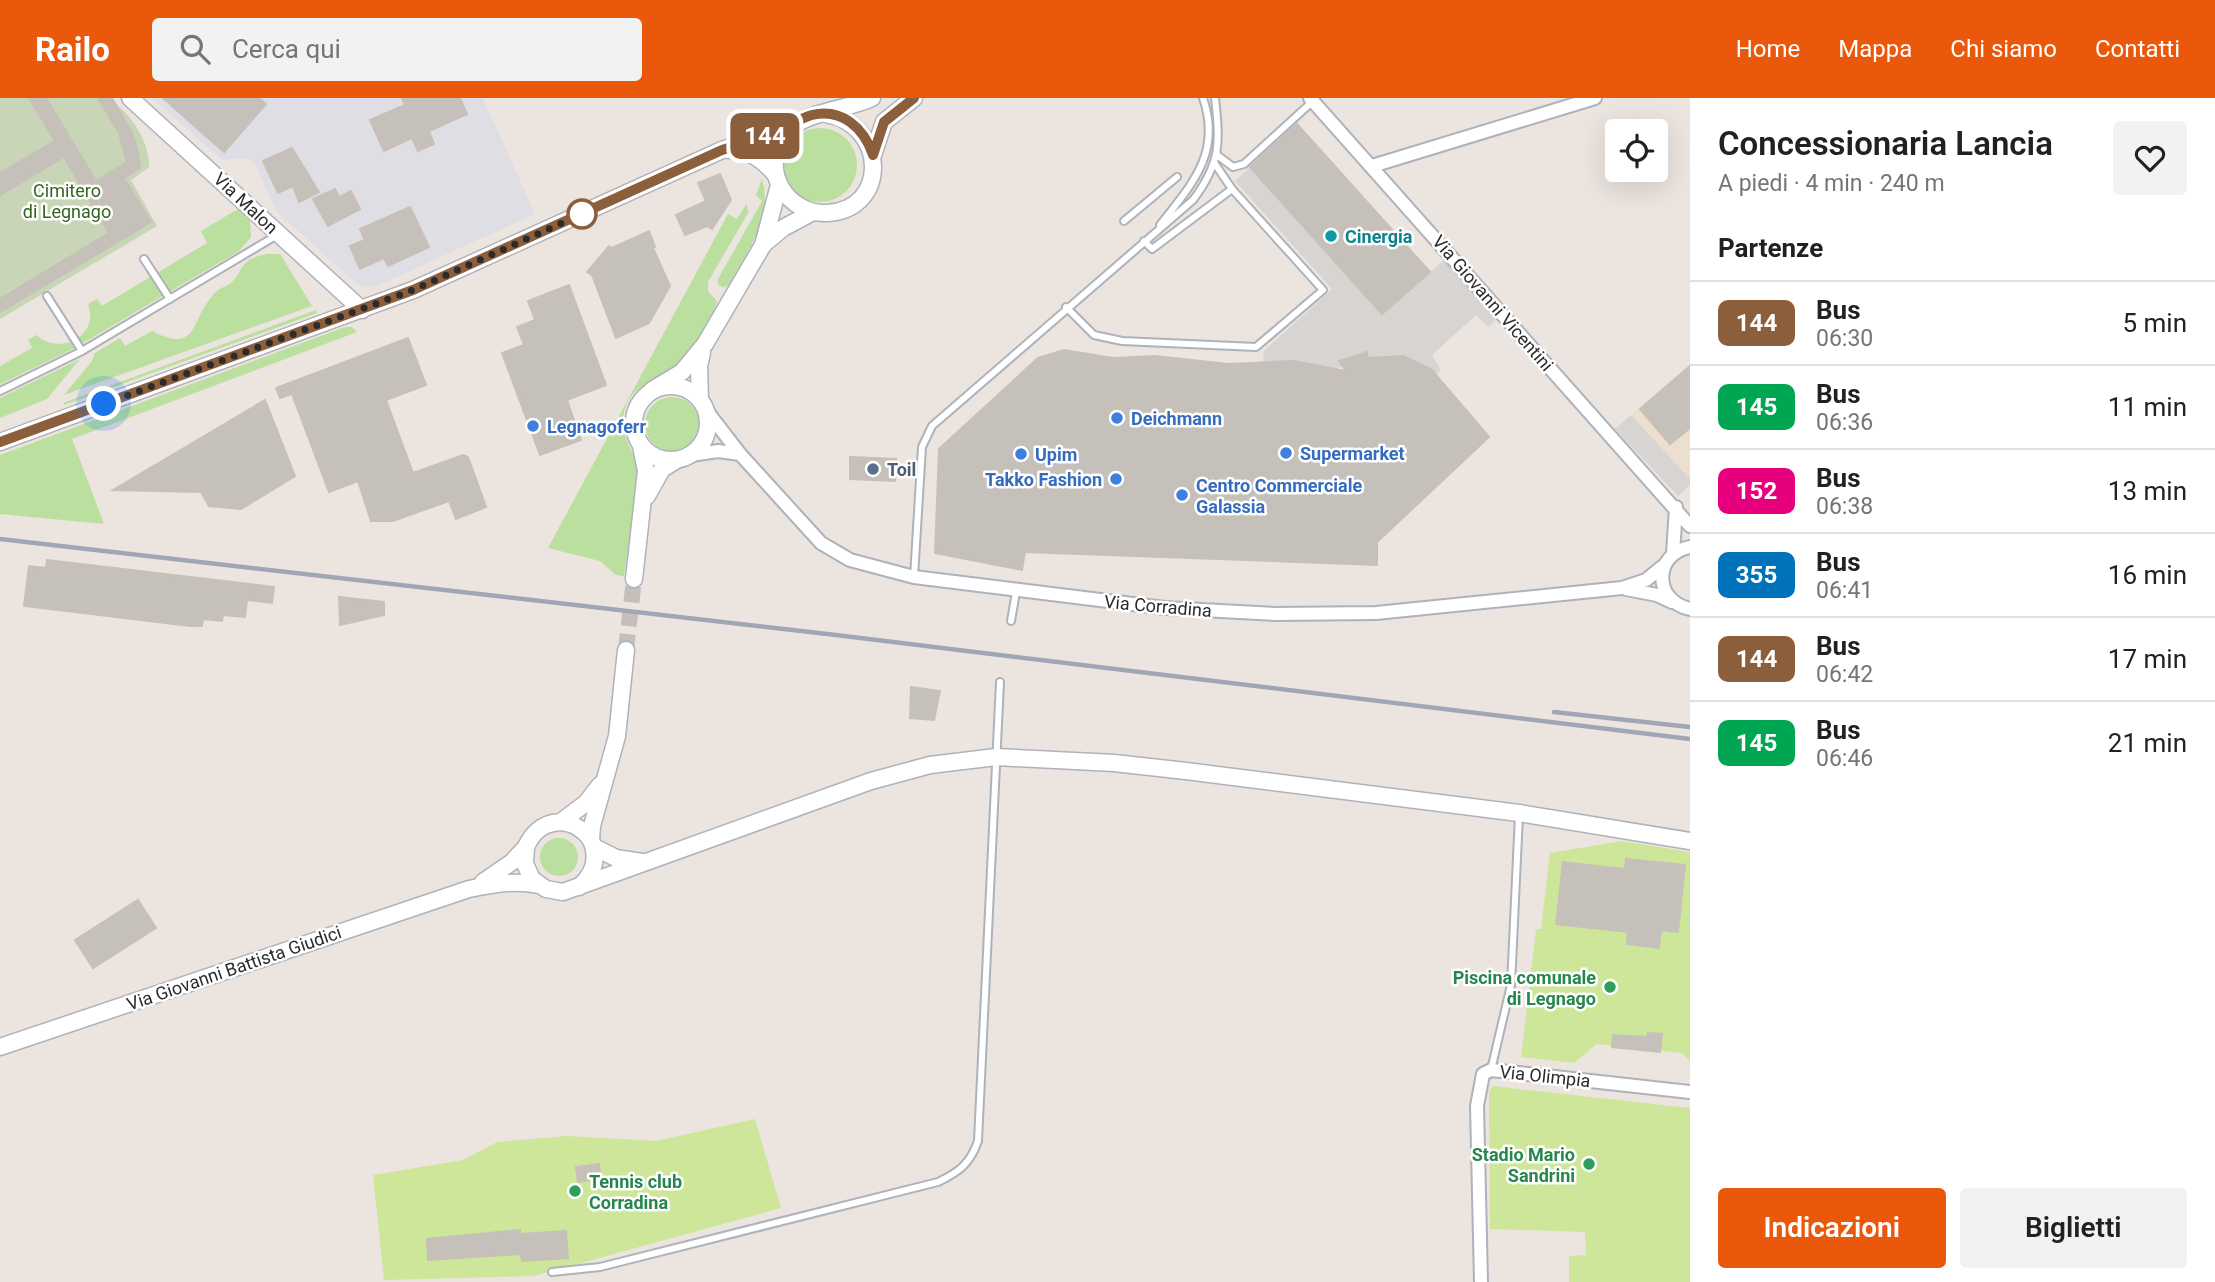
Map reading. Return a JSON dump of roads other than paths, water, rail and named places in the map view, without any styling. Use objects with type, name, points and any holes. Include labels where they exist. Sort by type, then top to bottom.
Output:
[{"type":"main road","name":"Via Malon","points":[[130,98],[362,310]]},
{"type":"main road","points":[[0,442],[413,290],[722,150],[802,119],[826,114],[872,98]]},
{"type":"main road","points":[[763,245],[783,228],[813,212],[841,210],[863,194],[870,182],[873,155],[884,122],[914,98]]},
{"type":"main road","points":[[826,114],[852,122],[869,142],[873,155]]},
{"type":"main road","points":[[634,579],[646,471],[633,422],[636,410],[652,390],[682,372],[705,344],[763,245],[777,180],[775,153],[792,125]]},
{"type":"main road","points":[[722,150],[747,152],[761,159],[793,202],[813,212]]},
{"type":"main road","points":[[643,505],[655,478],[684,457],[707,435],[699,366],[705,344]]},
{"type":"main road","points":[[652,390],[662,386],[683,387],[703,405]]},
{"type":"main road","points":[[641,446],[657,458],[684,457]]},
{"type":"main road","name":"Via Giovanni Battista Giudici","points":[[579,887],[591,873],[592,843],[604,780],[617,736],[626,650]]},
{"type":"main road","name":"Via Giovanni Battista Giudici","points":[[469,889],[521,881],[563,892],[870,781],[930,765],[996,757],[1126,764],[1519,813],[1690,841]]},
{"type":"main road","name":"Via Giovanni Battista Giudici","points":[[0,1047],[469,889],[494,876],[526,847],[540,828],[562,821],[586,803],[604,780]]},
{"type":"main road","points":[[562,821],[579,827],[592,843],[616,858],[642,862]]},
{"type":"main road","points":[[526,847],[528,872],[539,885]]},
{"type":"street","points":[[1372,166],[1595,98]]},
{"type":"street","name":"Via Giovanni Vicentini","points":[[1312,100],[1690,526]]},
{"type":"street","name":"Via Corradina","points":[[703,405],[740,454],[821,543],[850,560],[914,577],[1016,592],[1220,612],[1364,614],[1622,588],[1646,580],[1662,567]]},
{"type":"street","points":[[684,457],[718,451],[740,454]]},
{"type":"street","points":[[1673,554],[1676,508]]},
{"type":"street","points":[[1690,547],[1673,554],[1662,567],[1662,588],[1673,602],[1690,609]]},
{"type":"street","name":"Via Corradina","points":[[1622,588],[1657,595],[1673,602]]},
{"type":"street","name":"Via Olimpia","points":[[1481,1282],[1477,1106],[1481,1080],[1491,1070],[1690,1092]]},
{"type":"lane","points":[[1155,232],[1193,183],[1205,162],[1209,140],[1203,98]]},
{"type":"lane","points":[[914,577],[922,447],[926,434],[940,416],[1193,200],[1215,164],[1219,134],[1216,98]]},
{"type":"lane","points":[[1217,155],[1227,165],[1238,167],[1244,164],[1312,100]]},
{"type":"lane","points":[[1066,307],[1094,335],[1122,341],[1256,347],[1323,290],[1232,189],[1215,164]]},
{"type":"lane","points":[[1124,221],[1177,177]]},
{"type":"lane","points":[[1144,241],[1152,249],[1232,189]]},
{"type":"lane","points":[[1,389],[82,351],[279,234]]},
{"type":"lane","points":[[144,259],[170,299]]},
{"type":"lane","points":[[47,296],[82,351]]},
{"type":"lane","points":[[1011,621],[1016,592]]},
{"type":"lane","points":[[552,1272],[600,1267],[937,1182],[959,1172],[971,1160],[978,1141],[1000,682]]},
{"type":"lane","points":[[1491,1070],[1511,985],[1519,813]]},
{"type":"tunnel","points":[[626,650],[634,579]]},
{"type":"railway","points":[[0,539],[836,635],[1690,739]]},
{"type":"railway","points":[[1554,712],[1690,727]]},
{"type":"place","name":"Cinergia","points":[[1331,236]]},
{"type":"place","name":"Deichmann","points":[[1117,418]]},
{"type":"place","name":"Legnagoferr","points":[[533,426]]},
{"type":"place","name":"Supermarket","points":[[1286,453]]},
{"type":"place","name":"Upim","points":[[1021,454]]},
{"type":"place","name":"Toil","points":[[873,469]]},
{"type":"place","name":"Takko Fashion","points":[[1116,479]]},
{"type":"place","name":"Centro Commerciale Galassia","points":[[1182,495]]},
{"type":"place","name":"Piscina comunale di Legnago","points":[[1610,987]]},
{"type":"place","name":"Stadio Mario Sandrini","points":[[1589,1164]]},
{"type":"place","name":"Tennis club Corradina","points":[[575,1191]]},
{"type":"park label","name":"Cimitero di Legnago","points":[[67,200]]}]
